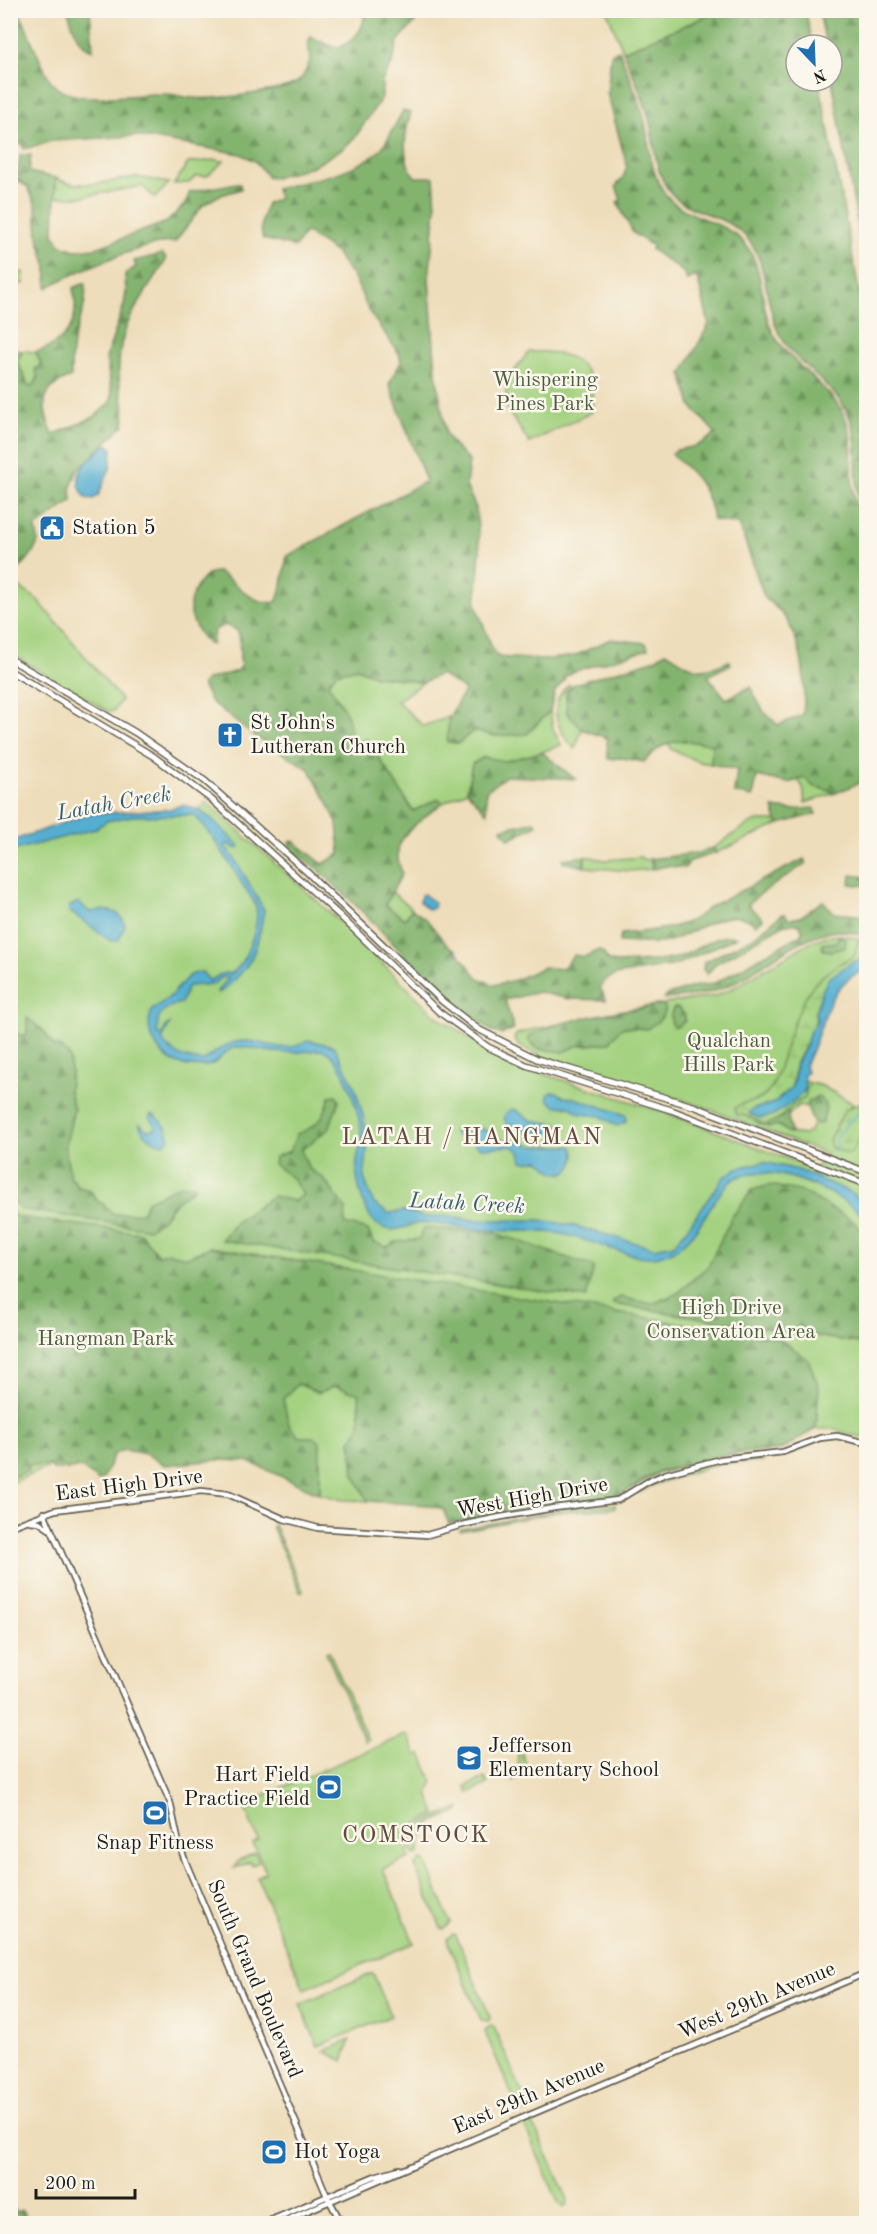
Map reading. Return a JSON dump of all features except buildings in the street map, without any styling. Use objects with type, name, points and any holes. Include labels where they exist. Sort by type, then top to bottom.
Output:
[{"type":"highway","points":[[10,659],[136,733],[204,782],[307,872],[442,1001],[478,1029],[537,1059],[696,1107],[867,1172]]},
{"type":"highway","points":[[10,671],[107,727],[188,781],[339,915],[440,1012],[488,1047],[525,1065],[671,1110],[867,1184]]},
{"type":"main road","name":"West High Drive","points":[[427,1535],[493,1519],[618,1500],[665,1474],[721,1459],[783,1452],[812,1440],[837,1436],[867,1443]]},
{"type":"main road","name":"East High Drive","points":[[10,1527],[54,1510],[212,1491],[228,1494],[284,1519],[318,1528],[427,1535]]},
{"type":"main road","name":"South Grand Boulevard","points":[[44,1513],[169,1799],[179,1844],[186,1863],[328,2199],[342,2223]]},
{"type":"main road","points":[[24,1521],[39,1522],[51,1530]]},
{"type":"main road","name":"West 29th Avenue","points":[[661,2059],[867,1973]]},
{"type":"main road","name":"East 29th Avenue","points":[[277,2223],[375,2176],[410,2166],[661,2059]]},
{"type":"main road","name":"East 29th Avenue","points":[[262,2223],[328,2199]]},
{"type":"green space","points":[[11,10],[19,11],[52,83],[67,93],[94,97],[172,94],[192,98],[229,97],[288,86],[299,81],[304,75],[311,56],[308,44],[311,37],[328,45],[340,47],[350,41],[361,28],[364,11],[425,11],[398,41],[392,64],[382,81],[382,97],[356,136],[345,147],[316,165],[274,178],[268,177],[255,161],[241,154],[136,136],[52,141],[24,149],[22,144],[11,139]]},
{"type":"green space","points":[[68,11],[90,11],[93,50],[79,39]]},
{"type":"green space","points":[[607,11],[716,11],[623,51]]},
{"type":"green space","points":[[716,11],[806,11],[810,33],[784,33],[784,93],[821,93],[866,327],[866,518],[858,493],[855,441],[849,416],[834,393],[795,355],[779,333],[770,308],[762,267],[750,242],[733,226],[686,205],[670,192],[661,176],[647,110],[623,51]]},
{"type":"green space","points":[[819,11],[866,11],[866,271],[834,93],[844,93],[844,33],[824,33]]},
{"type":"green space","points":[[619,50],[642,109],[652,163],[662,189],[679,207],[735,234],[744,243],[751,252],[759,273],[771,329],[786,352],[834,400],[848,425],[851,439],[854,497],[858,511],[866,524],[866,780],[836,793],[813,786],[805,778],[788,783],[757,776],[753,797],[734,793],[737,770],[711,764],[712,744],[691,741],[674,742],[659,748],[644,762],[622,758],[608,759],[607,738],[582,729],[567,713],[566,692],[574,684],[653,660],[666,652],[690,666],[703,669],[729,661],[731,664],[708,676],[726,699],[750,687],[764,712],[778,725],[803,715],[804,684],[794,635],[787,621],[765,599],[739,524],[713,520],[708,500],[700,483],[672,454],[676,450],[697,446],[716,434],[691,406],[682,374],[709,324],[697,276],[687,280],[683,272],[651,249],[653,246],[633,233],[617,202],[621,200],[616,186],[623,178],[627,166],[607,92],[611,54]]},
{"type":"green space","points":[[403,111],[411,113],[405,146],[407,163],[415,177],[434,177],[436,207],[429,279],[436,373],[446,434],[469,461],[466,486],[476,508],[480,550],[476,605],[494,653],[499,657],[542,660],[574,656],[611,639],[646,643],[648,649],[575,671],[564,677],[565,680],[555,691],[550,711],[527,734],[496,736],[473,731],[459,743],[447,742],[449,717],[465,690],[440,674],[422,683],[376,676],[357,668],[336,673],[328,683],[347,715],[349,739],[352,745],[367,739],[413,811],[439,799],[443,803],[418,822],[402,840],[398,853],[402,874],[385,905],[405,919],[412,909],[427,920],[447,945],[456,950],[478,978],[494,985],[515,980],[544,967],[562,969],[574,955],[584,957],[599,950],[608,961],[616,963],[656,961],[679,957],[715,939],[737,937],[676,965],[615,975],[600,987],[606,1000],[569,999],[539,992],[505,1000],[514,1029],[501,1034],[493,1032],[438,991],[369,918],[319,870],[292,850],[289,843],[293,841],[323,864],[340,854],[337,823],[309,769],[254,736],[211,702],[202,685],[206,680],[237,671],[241,665],[238,634],[237,630],[225,625],[214,630],[212,645],[200,634],[190,611],[190,602],[196,588],[206,576],[215,572],[225,576],[259,601],[276,602],[281,591],[287,556],[426,481],[389,384],[401,362],[399,353],[369,312],[355,279],[335,252],[305,232],[295,247],[263,239],[261,229],[267,203],[279,199],[276,189],[342,171],[367,160],[381,148]]},
{"type":"green space","points":[[20,155],[31,155],[29,172],[56,178],[54,234],[60,245],[75,250],[96,248],[167,222],[185,204],[190,192],[237,183],[240,184],[241,189],[218,196],[203,205],[175,242],[129,252],[73,274],[47,288],[47,267],[38,237],[36,206],[28,187],[17,180]]},
{"type":"green space","points":[[224,161],[207,176],[196,176],[189,183],[174,184],[188,163]]},
{"type":"green space","points":[[137,177],[169,183],[155,198],[142,186],[81,197],[56,197],[56,178],[65,182],[85,184]]},
{"type":"green space","points":[[162,254],[166,258],[165,262],[132,315],[122,342],[119,375],[124,425],[77,471],[71,487],[72,501],[36,527],[38,541],[34,550],[11,574],[11,349],[23,351],[17,361],[29,387],[35,384],[38,378],[35,369],[41,364],[36,352],[56,342],[70,329],[75,311],[73,288],[85,283],[84,308],[72,347],[71,377],[53,387],[45,400],[45,408],[53,435],[94,417],[110,403],[112,395],[106,358],[124,305],[125,274],[136,267],[134,261]]},
{"type":"green space","points":[[23,272],[24,284],[11,283],[11,273]]},
{"type":"green space","points":[[23,351],[36,352],[41,365],[35,384],[29,387],[17,361]]},
{"type":"green space","name":"Whispering Pines Park","points":[[529,352],[557,353],[582,365],[591,383],[592,412],[529,443],[507,406],[506,389],[517,366]]},
{"type":"green space","points":[[16,585],[37,599],[119,697],[121,700],[114,711],[107,711],[11,654],[11,590]]},
{"type":"green space","points":[[357,668],[376,676],[422,683],[397,701],[423,726],[449,717],[448,742],[459,743],[473,731],[496,736],[550,711],[553,729],[561,745],[505,762],[484,757],[472,764],[467,791],[443,803],[439,799],[413,811],[367,739],[353,745],[349,739],[347,715],[328,683],[336,673]]},
{"type":"green space","points":[[569,684],[571,686],[566,692],[567,713],[582,729],[575,749],[563,734],[556,708],[562,692]]},
{"type":"green space","points":[[679,740],[712,744],[711,764],[699,762],[672,750],[668,742]]},
{"type":"green space","points":[[542,752],[575,779],[506,776],[486,791],[487,813],[467,791],[472,764],[484,757],[505,761]]},
{"type":"green space","points":[[805,778],[813,786],[836,793],[805,803],[803,787],[798,780]]},
{"type":"green space","points":[[207,802],[335,917],[436,1016],[486,1049],[525,1068],[667,1113],[815,1169],[827,1154],[698,1105],[540,1056],[518,1045],[514,1038],[517,1034],[535,1029],[618,1011],[715,996],[733,988],[810,942],[825,937],[841,935],[866,940],[866,956],[845,961],[758,1123],[769,1127],[777,1125],[789,1133],[804,1135],[814,1123],[818,1124],[809,1101],[807,1107],[799,1105],[789,1115],[787,1110],[793,1103],[805,1098],[807,1087],[811,1083],[822,1086],[854,1104],[845,1110],[829,1140],[866,1112],[866,1439],[832,1429],[816,1429],[774,1451],[721,1456],[657,1474],[615,1498],[518,1511],[449,1524],[439,1499],[354,1474],[368,1501],[343,1500],[320,1494],[320,1466],[164,1418],[11,1483],[11,846],[107,817],[196,812]]},
{"type":"green space","points":[[773,808],[791,810],[814,808],[816,814],[780,824]]},
{"type":"green space","points":[[535,821],[537,825],[509,839],[501,829]]},
{"type":"green space","points":[[759,821],[777,821],[780,824],[716,853],[713,848],[741,829]]},
{"type":"green space","points":[[713,848],[716,853],[690,861],[685,868],[667,866],[653,869],[650,859],[698,853]]},
{"type":"green space","points":[[585,856],[605,860],[640,857],[645,860],[650,859],[652,869],[630,871],[585,867]]},
{"type":"green space","points":[[585,856],[585,867],[564,862],[563,859]]},
{"type":"green space","points":[[804,859],[806,863],[748,905],[763,919],[756,925],[746,919],[723,918],[667,942],[619,942],[621,934],[668,928],[690,921],[709,907]]},
{"type":"green space","points":[[851,875],[866,877],[866,886],[850,884]]},
{"type":"green space","points":[[392,892],[412,909],[405,919],[385,905]]},
{"type":"green space","points":[[823,901],[834,913],[866,916],[866,936],[839,931],[811,937],[723,988],[698,995],[664,999],[668,995],[696,986],[713,984],[800,935],[803,930],[798,924],[785,924],[715,964],[707,975],[703,969],[704,962],[752,938],[784,913],[789,919],[800,917]]},
{"type":"green space","points":[[839,936],[846,939],[845,948],[823,950],[822,944],[836,942]]},
{"type":"green space","points":[[866,940],[866,965],[863,961],[845,967],[826,986],[815,1012],[813,1029],[796,1062],[790,1090],[773,1103],[753,1109],[751,1116],[805,1088],[805,1081],[811,1083],[807,1087],[805,1098],[765,1125],[743,1115],[736,1115],[735,1108],[746,1102],[758,1100],[773,1085],[800,1008],[814,985],[826,973],[854,957],[858,941]]},
{"type":"green space","points":[[664,1005],[666,1010],[660,1020],[647,1029],[625,1027],[620,1029],[609,1043],[577,1046],[564,1052],[538,1049],[529,1041],[528,1037],[559,1024],[612,1012]]},
{"type":"green space","points":[[674,1008],[678,1008],[685,1015],[685,1021],[677,1027],[673,1026],[671,1019]]},
{"type":"green space","points":[[27,1018],[43,1030],[54,1046],[61,1048],[69,1056],[71,1071],[69,1091],[74,1109],[65,1148],[70,1175],[78,1187],[90,1190],[98,1202],[113,1214],[142,1213],[147,1201],[180,1185],[194,1185],[194,1189],[176,1201],[165,1216],[149,1229],[20,1209],[11,1199],[11,1021],[13,1029],[21,1036],[27,1034]]},
{"type":"green space","points":[[336,1095],[339,1100],[329,1129],[301,1150],[309,1169],[323,1178],[346,1209],[345,1224],[368,1230],[373,1242],[387,1247],[396,1242],[419,1239],[424,1228],[496,1233],[594,1267],[586,1298],[221,1240],[237,1221],[273,1196],[294,1201],[303,1195],[293,1179],[274,1164],[275,1157],[290,1151],[297,1134],[319,1121],[330,1096]]},
{"type":"green space","points":[[818,1096],[826,1108],[822,1123],[818,1124],[814,1123],[807,1107],[809,1101]]},
{"type":"green space","points":[[866,1100],[867,1121],[852,1152],[850,1154],[831,1148],[829,1140],[845,1110]]},
{"type":"green space","points":[[787,1110],[791,1134],[780,1126],[765,1125],[782,1117]]},
{"type":"green space","name":"High Drive Conservation Area","points":[[771,1185],[803,1192],[852,1220],[866,1234],[866,1344],[613,1304],[620,1297],[652,1304],[678,1293],[708,1266],[732,1217],[752,1190]]},
{"type":"green space","name":"Hangman Park","points":[[10,1211],[17,1217],[140,1233],[158,1255],[169,1253],[187,1257],[210,1247],[779,1339],[808,1359],[819,1387],[816,1428],[780,1450],[744,1451],[660,1472],[609,1499],[568,1500],[562,1503],[449,1523],[443,1509],[427,1505],[368,1501],[354,1474],[351,1440],[360,1425],[359,1394],[334,1386],[319,1393],[298,1384],[283,1399],[289,1425],[299,1437],[313,1437],[320,1442],[320,1494],[247,1461],[218,1460],[165,1465],[146,1454],[123,1450],[114,1454],[103,1479],[98,1481],[82,1468],[53,1470],[51,1465],[27,1466],[28,1470],[11,1478]]},
{"type":"green space","points":[[762,1458],[763,1462],[720,1463],[653,1485],[638,1493],[661,1478],[678,1472],[715,1463]]},
{"type":"green space","points":[[615,1504],[615,1508],[557,1512],[460,1531],[460,1529],[570,1508]]},
{"type":"green space","points":[[274,1525],[303,1591],[300,1592],[272,1526]]},
{"type":"green space","points":[[329,1651],[368,1740],[365,1742],[326,1652]]},
{"type":"green space","points":[[407,1734],[416,1755],[421,1754],[433,1782],[428,1793],[436,1814],[422,1821],[412,1830],[407,1842],[409,1858],[383,1869],[414,1943],[304,1989],[257,1877],[266,1872],[253,1843],[258,1840],[243,1804]]},
{"type":"green space","points":[[517,1749],[521,1752],[530,1773],[513,1780],[519,1767]]},
{"type":"green space","points":[[485,1778],[488,1784],[468,1793],[466,1786]]},
{"type":"green space","points":[[460,1808],[459,1811],[433,1822],[424,1829],[420,1839],[419,1853],[415,1855],[412,1853],[411,1843],[418,1828],[433,1818]]},
{"type":"green space","points":[[255,1853],[259,1862],[252,1865],[250,1862],[234,1868],[239,1860]]},
{"type":"green space","points":[[421,1860],[425,1861],[451,1923],[445,1929],[441,1928],[415,1866]]},
{"type":"green space","points":[[453,1934],[456,1935],[490,2017],[489,2021],[481,2020],[447,1939]]},
{"type":"green space","points":[[373,1973],[391,2016],[318,2046],[300,2004]]},
{"type":"green space","points":[[491,2026],[494,2027],[529,2109],[520,2113],[485,2032]]},
{"type":"green space","points":[[350,2040],[343,2061],[324,2051]]},
{"type":"green space","points":[[531,2119],[568,2200],[565,2207],[559,2204],[524,2124]]},
{"type":"green space","points":[[14,2208],[16,2212],[22,2210],[27,2219],[11,2223],[11,2210]]},
{"type":"water","points":[[105,445],[112,448],[111,466],[98,496],[93,499],[86,498],[81,490],[79,475],[87,463]]},
{"type":"water","points":[[182,805],[199,810],[206,815],[240,847],[236,849],[228,844],[224,845],[235,859],[264,910],[256,948],[239,976],[219,993],[217,991],[228,977],[221,978],[214,984],[188,986],[181,1003],[169,1007],[162,1013],[157,1028],[158,1035],[162,1035],[166,1026],[170,1024],[162,1040],[166,1045],[180,1055],[203,1061],[222,1047],[235,1042],[245,1041],[289,1047],[308,1040],[334,1046],[354,1085],[363,1115],[368,1143],[364,1178],[374,1204],[388,1213],[405,1211],[425,1217],[448,1216],[474,1220],[541,1220],[571,1225],[654,1248],[674,1244],[723,1178],[737,1168],[764,1162],[799,1170],[848,1191],[866,1204],[866,1218],[854,1208],[819,1188],[799,1180],[759,1173],[742,1176],[728,1184],[687,1240],[679,1247],[656,1257],[629,1254],[555,1233],[483,1230],[428,1223],[396,1229],[387,1229],[379,1225],[366,1210],[359,1189],[357,1159],[362,1139],[359,1118],[347,1082],[330,1054],[319,1050],[277,1052],[235,1047],[210,1065],[193,1066],[179,1064],[166,1057],[152,1038],[149,1023],[154,1008],[191,975],[202,972],[210,981],[223,974],[231,974],[237,969],[247,953],[256,923],[256,907],[252,899],[215,840],[194,815],[133,816],[107,821],[95,829],[11,851],[11,841],[89,814],[170,809]]},
{"type":"water","points":[[424,894],[434,903],[434,908],[428,909],[420,902],[421,895]]},
{"type":"water","points":[[78,902],[90,912],[106,910],[119,915],[125,925],[119,940],[111,941],[69,911],[69,907]]},
{"type":"water","points":[[858,960],[866,965],[866,970],[852,976],[841,985],[833,997],[805,1065],[807,1073],[804,1075],[804,1092],[770,1116],[756,1117],[749,1113],[753,1109],[774,1103],[791,1088],[796,1063],[806,1047],[810,1030],[816,1024],[815,1013],[823,989],[829,978]]},
{"type":"water","points":[[551,1092],[626,1115],[626,1122],[617,1126],[600,1116],[581,1114],[570,1107],[556,1106],[548,1100]]},
{"type":"water","points":[[514,1109],[531,1120],[558,1125],[557,1132],[529,1134],[521,1127],[507,1124],[504,1119],[505,1114]]},
{"type":"water","points":[[152,1114],[168,1131],[169,1139],[164,1144],[148,1137],[140,1127],[140,1124],[147,1130],[155,1129],[149,1116]]},
{"type":"water","points":[[481,1128],[504,1140],[532,1146],[572,1146],[575,1152],[573,1162],[568,1171],[559,1173],[539,1160],[522,1161],[520,1152],[512,1146],[480,1148],[469,1138],[456,1136],[454,1132],[458,1129]]},
{"type":"waterway","points":[[837,1151],[836,1136],[856,1115],[866,1109]]},
{"type":"place","name":"Station 5","points":[[52,528]]},
{"type":"place","name":"St John's Lutheran Church","points":[[230,735]]},
{"type":"place","name":"Jefferson Elementary School","points":[[469,1758]]},
{"type":"place","name":"Hart Field Practice Field","points":[[329,1787]]},
{"type":"place","name":"Snap Fitness","points":[[155,1813]]},
{"type":"place","name":"Hot Yoga","points":[[274,2152]]},
{"type":"district","name":"LATAH / HANGMAN","points":[[472,1138]]},
{"type":"district","name":"COMSTOCK","points":[[416,1836]]},
{"type":"water label","name":"Latah Creek","points":[[114,804]]},
{"type":"water label","name":"Latah Creek","points":[[467,1204]]},
{"type":"park label","name":"Qualchan Hills Park","points":[[729,1053]]}]
